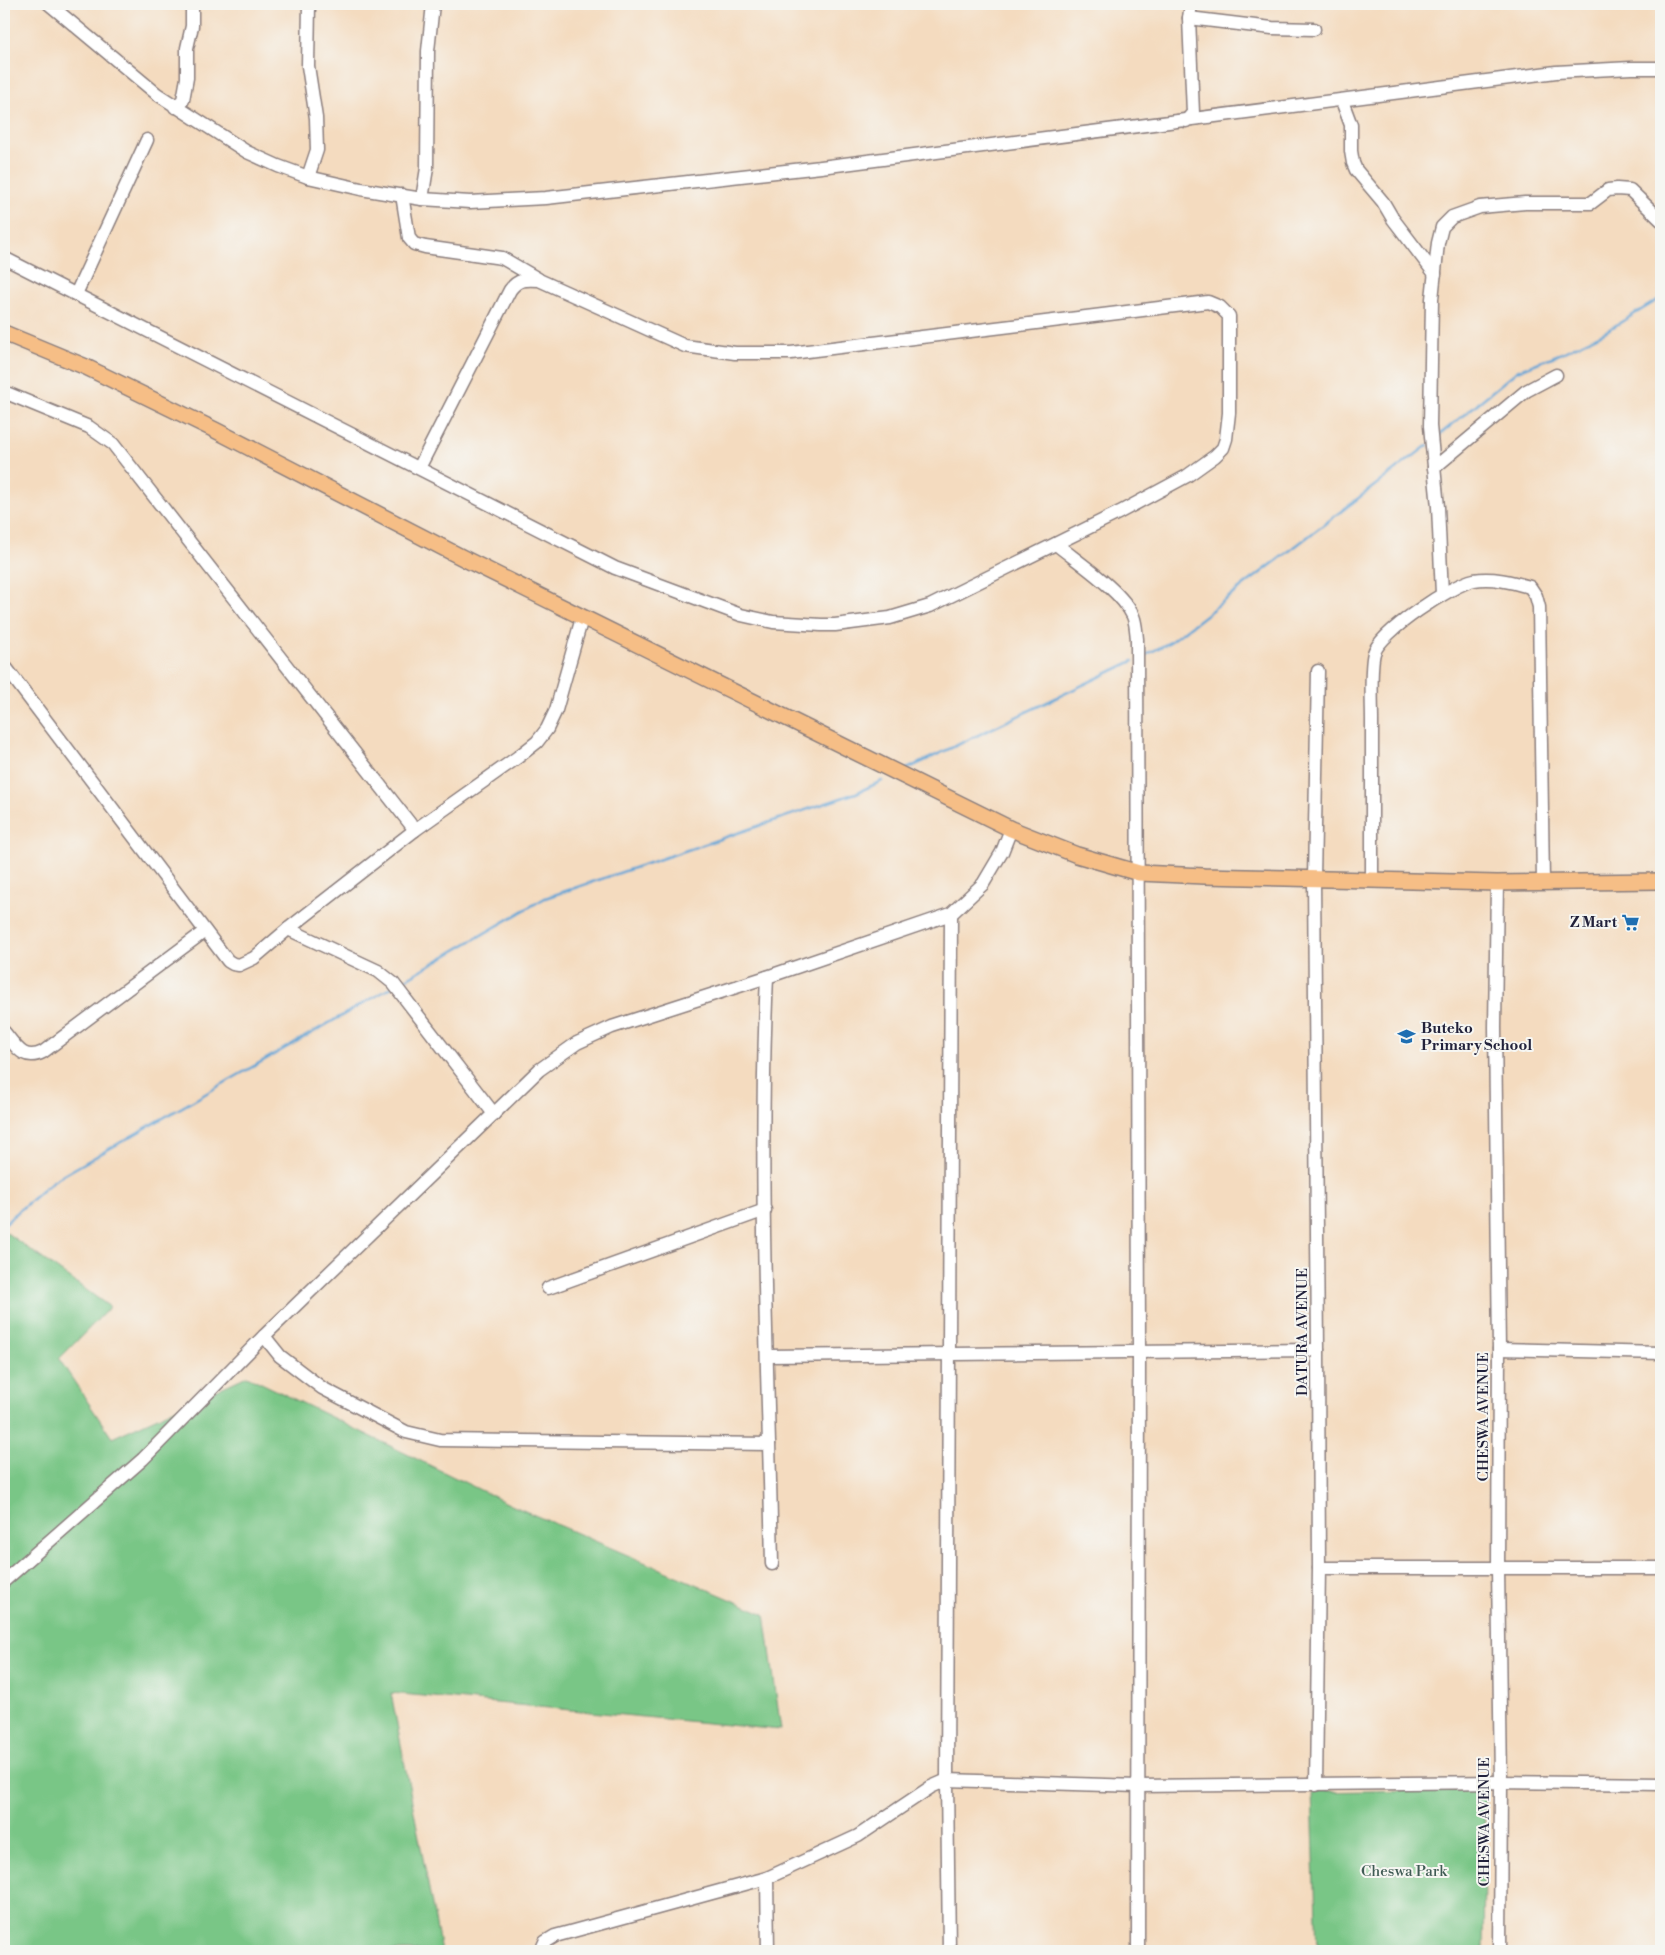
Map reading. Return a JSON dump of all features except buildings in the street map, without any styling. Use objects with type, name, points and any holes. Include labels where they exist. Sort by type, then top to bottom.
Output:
[{"type":"main road","points":[[4,333],[86,368],[215,430],[582,618],[1011,830],[1077,855],[1139,872],[1204,876],[1497,883],[1661,881]]},
{"type":"street","points":[[49,4],[157,94],[247,152],[278,166],[308,176],[361,189],[422,199],[470,202],[546,198],[821,167],[1556,72],[1661,68]]},
{"type":"street","points":[[175,107],[183,100],[187,78],[187,48],[192,26],[192,4]]},
{"type":"street","points":[[308,176],[317,150],[316,118],[308,66],[309,4]]},
{"type":"street","points":[[422,199],[427,168],[428,51],[433,4]]},
{"type":"street","points":[[1186,121],[1193,113],[1189,18],[1191,4]]},
{"type":"street","points":[[1189,18],[1272,28],[1314,29]]},
{"type":"street","points":[[1342,101],[1351,125],[1351,151],[1356,170],[1383,202],[1393,219],[1435,274]]},
{"type":"street","points":[[76,294],[146,140]]},
{"type":"street","points":[[1442,594],[1442,562],[1430,426],[1431,336],[1435,274],[1438,243],[1446,222],[1458,214],[1480,207],[1525,203],[1591,203],[1608,190],[1617,188],[1630,190],[1661,220]]},
{"type":"street","points":[[4,258],[615,568],[729,611],[773,622],[835,625],[904,614],[930,606],[972,587],[1187,476],[1215,456],[1223,448],[1226,439],[1229,413],[1228,316],[1220,307],[1208,302],[800,352],[734,353],[685,346],[538,280],[502,258],[414,244],[409,238],[402,195]]},
{"type":"street","points":[[419,468],[510,290],[516,282],[521,280],[538,280]]},
{"type":"street","points":[[1434,468],[1526,391],[1556,375]]},
{"type":"street","points":[[4,392],[89,427],[113,444],[415,830]]},
{"type":"street","points":[[1056,544],[1113,590],[1129,608],[1135,622],[1138,658],[1138,1951]]},
{"type":"street","points":[[1372,880],[1372,694],[1374,653],[1377,646],[1391,631],[1442,594],[1469,581],[1496,580],[1530,587],[1536,596],[1539,607],[1543,882]]},
{"type":"street","points":[[4,665],[228,961],[239,965],[254,958],[288,929],[415,830],[518,758],[537,742],[556,710],[582,618]]},
{"type":"street","name":"DATURA AVENUE","points":[[1316,1785],[1319,1568],[1314,879],[1318,671]]},
{"type":"street","points":[[4,1581],[143,1459],[264,1336],[539,1070],[577,1043],[612,1027],[767,977],[951,914],[983,884],[1002,852],[1011,830]]},
{"type":"street","name":"CHESWA AVENUE","points":[[1497,883],[1495,1027],[1500,1349],[1498,1568],[1501,1782],[1500,1951]]},
{"type":"street","points":[[949,1951],[947,1780],[951,914]]},
{"type":"street","points":[[288,929],[378,971],[392,983],[494,1114]]},
{"type":"street","points":[[4,1032],[20,1052],[28,1056],[35,1056],[43,1052],[205,931]]},
{"type":"street","points":[[767,977],[764,1052],[765,1210],[772,1564]]},
{"type":"street","points":[[548,1288],[765,1210]]},
{"type":"street","points":[[264,1336],[280,1356],[322,1388],[406,1432],[440,1440],[769,1444]]},
{"type":"street","points":[[1500,1349],[1661,1353]]},
{"type":"street","points":[[768,1356],[1318,1350]]},
{"type":"street","points":[[1319,1568],[1661,1568]]},
{"type":"street","points":[[541,1951],[546,1942],[554,1936],[767,1878],[858,1836],[931,1786],[947,1780],[1138,1786],[1501,1782],[1661,1784]]},
{"type":"street","points":[[767,1878],[768,1951]]},
{"type":"green space","points":[[4,1231],[110,1307],[59,1359],[112,1438],[247,1376],[511,1505],[765,1614],[781,1730],[391,1693],[441,1951],[4,1951]]},
{"type":"green space","name":"Cheswa Park","points":[[1485,1789],[1483,1951],[1317,1951],[1312,1792]]},
{"type":"waterway","points":[[1437,437],[1517,371],[1562,353],[1603,333],[1661,298]]},
{"type":"waterway","points":[[1142,657],[1170,642],[1428,445]]},
{"type":"waterway","points":[[905,770],[1133,661]]},
{"type":"waterway","points":[[399,983],[545,898],[856,793],[882,781]]},
{"type":"waterway","points":[[4,1224],[53,1181],[392,987]]},
{"type":"place","name":"Z Mart","points":[[1631,922]]},
{"type":"place","name":"Buteko Primary School","points":[[1407,1037]]}]
